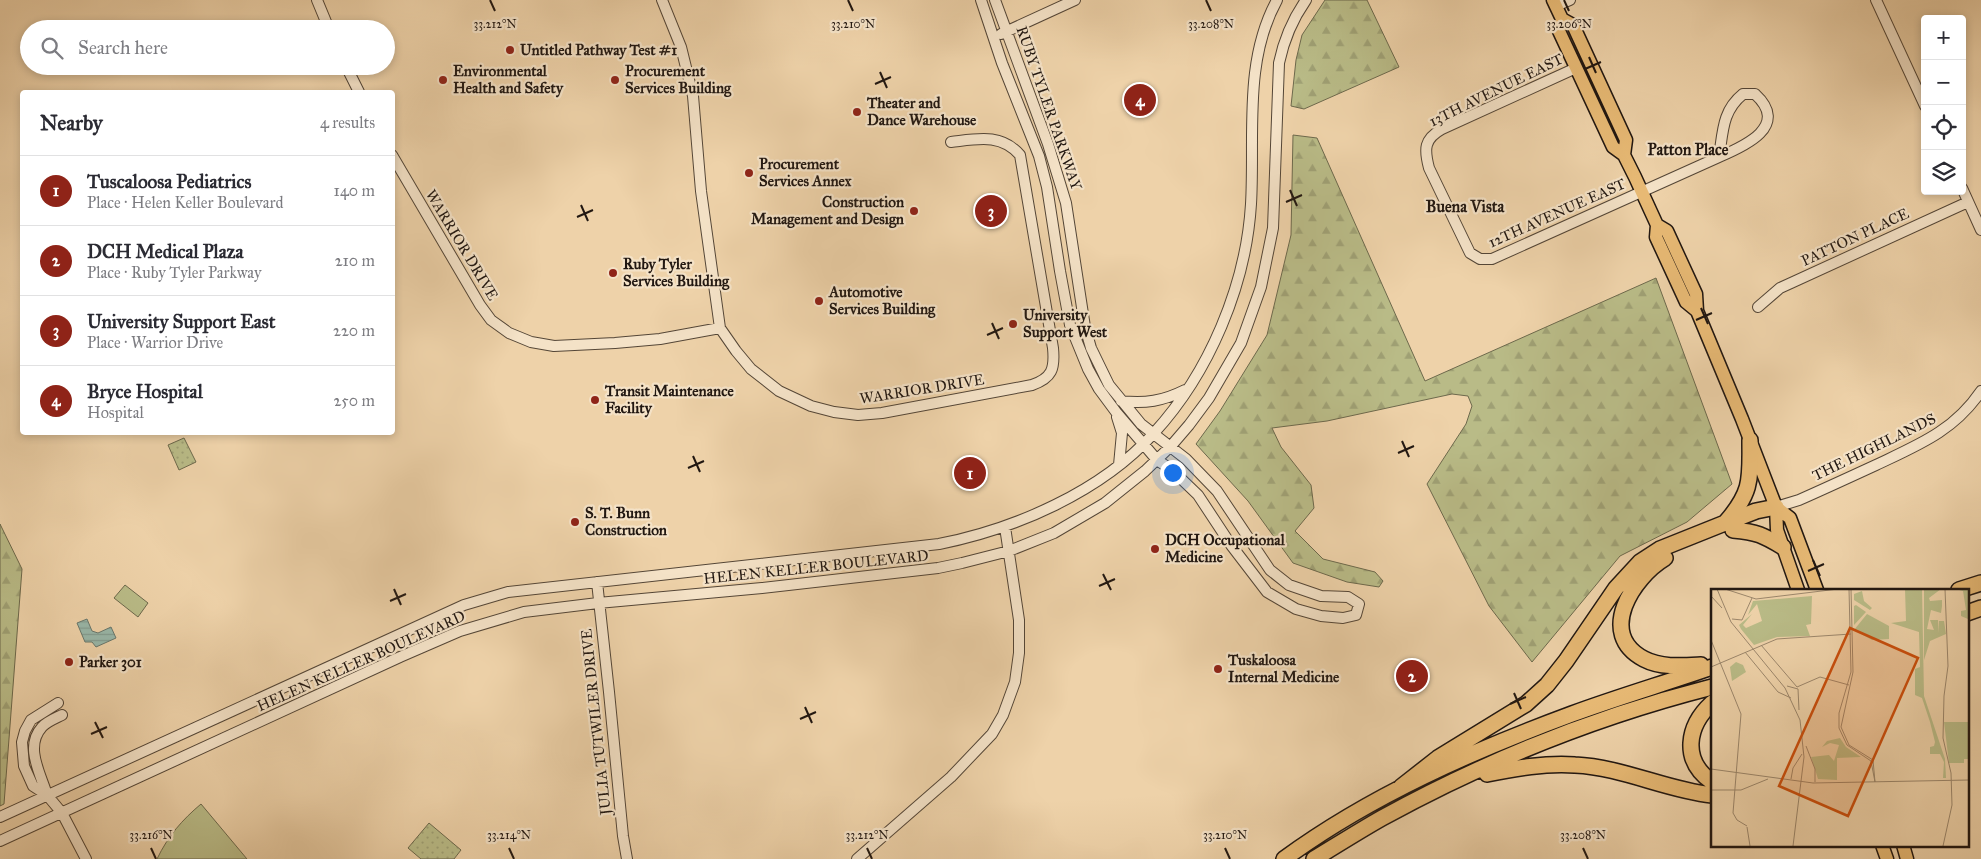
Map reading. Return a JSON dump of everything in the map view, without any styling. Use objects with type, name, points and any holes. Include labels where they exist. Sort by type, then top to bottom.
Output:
[{"type":"highway","points":[[1729,526],[1750,483],[1750,440]]},
{"type":"highway","points":[[1711,665],[1681,667],[1645,660],[1633,650],[1624,638],[1622,612],[1629,595],[1638,581],[1658,562],[1756,511],[1776,507]]},
{"type":"highway","points":[[1400,787],[1438,758],[1526,704],[1547,685],[1566,661],[1616,588],[1640,562],[1660,549],[1729,526],[1765,536],[1783,547]]},
{"type":"highway","points":[[1961,589],[1981,583]]},
{"type":"highway","points":[[1968,612],[1981,608]]},
{"type":"highway","points":[[1968,618],[1981,618]]},
{"type":"highway","points":[[1284,859],[1343,820],[1400,787],[1510,738],[1711,665]]},
{"type":"highway","points":[[1314,859],[1382,818],[1459,780],[1568,733],[1626,712],[1711,687]]},
{"type":"highway","points":[[1711,704],[1696,722],[1691,745],[1698,767],[1711,781]]},
{"type":"highway","points":[[1459,780],[1516,768],[1576,765],[1611,771],[1691,793],[1711,795]]},
{"type":"main road","points":[[1554,3],[1562,19],[1573,25],[1622,131],[1626,140],[1624,155]]},
{"type":"main road","points":[[1562,19],[1559,31],[1576,68],[1613,147],[1624,155],[1642,192],[1657,226],[1656,237],[1686,302],[1697,310],[1776,507],[1777,530],[1798,589]]},
{"type":"main road","points":[[1776,507],[1790,518],[1817,589]]},
{"type":"main road","points":[[1882,846],[1887,859]]},
{"type":"main road","points":[[1903,846],[1908,859]]},
{"type":"street","points":[[317,0],[325,20]]},
{"type":"street","points":[[662,0],[681,47],[693,96],[701,191],[720,328]]},
{"type":"street","name":"RUBY TYLER PARKWAY","points":[[981,0],[1039,156],[1047,186],[1066,309],[1074,338],[1099,389],[1157,460],[1180,478],[1203,504],[1267,592],[1296,609],[1332,618],[1356,615],[1359,604],[1348,597],[1321,596],[1290,585],[1270,570],[1217,492],[1186,459],[1141,424],[1109,385],[1085,327],[1066,203],[1048,144],[995,0]]},
{"type":"street","points":[[994,38],[1075,0]]},
{"type":"street","name":"HELEN KELLER BOULEVARD","points":[[0,817],[451,610],[508,592],[795,562],[939,544],[971,538],[1005,527],[1037,515],[1066,499],[1119,465],[1154,434],[1199,373],[1225,320],[1243,264],[1251,206],[1256,62],[1263,30],[1278,0]]},
{"type":"street","name":"HELEN KELLER BOULEVARD","points":[[0,841],[460,631],[524,612],[938,568],[1009,550],[1054,533],[1105,503],[1133,482],[1171,446],[1209,398],[1241,343],[1260,287],[1273,228],[1280,63],[1283,45],[1290,26],[1306,0]]},
{"type":"street","points":[[1554,3],[1570,0]]},
{"type":"street","points":[[1876,0],[1925,105]]},
{"type":"street","name":"13TH AVENUE EAST","points":[[1484,259],[1480,259],[1470,253],[1429,168],[1426,157],[1426,145],[1432,134],[1576,68]]},
{"type":"street","points":[[350,75],[358,90]]},
{"type":"street","name":"12TH AVENUE EAST","points":[[1484,259],[1492,259],[1525,246],[1719,157],[1750,142],[1760,135],[1766,125],[1767,113],[1763,102],[1754,94],[1743,94],[1733,102],[1727,112],[1719,157]]},
{"type":"street","name":"WARRIOR DRIVE","points":[[395,160],[480,305],[491,320],[509,333],[531,342],[574,346],[660,339],[720,328],[743,360],[760,377],[779,391],[800,402],[822,410],[846,414],[882,413],[1032,386],[1043,381],[1052,372],[1053,348],[1020,154],[1012,146],[999,140],[982,139],[951,142]]},
{"type":"street","points":[[1965,195],[1981,230]]},
{"type":"street","name":"PATTON PLACE","points":[[1758,306],[1780,288],[1968,202]]},
{"type":"street","points":[[1121,401],[1133,403],[1155,402],[1188,389]]},
{"type":"street","name":"THE HIGHLANDS","points":[[1776,507],[1795,501],[1929,440],[1955,421],[1981,391]]},
{"type":"street","points":[[1116,412],[1122,432],[1119,465]]},
{"type":"street","points":[[1203,504],[1217,492]]},
{"type":"street","points":[[857,859],[951,777],[992,734],[1003,715],[1015,682],[1020,653],[1019,620],[1005,527]]},
{"type":"street","points":[[1252,573],[1266,563]]},
{"type":"street","name":"JULIA TUTWILER DRIVE","points":[[597,582],[623,836],[627,859]]},
{"type":"street","points":[[58,703],[31,720],[25,731],[22,742],[24,766],[32,783],[48,795],[62,813],[86,859]]},
{"type":"street","points":[[48,795],[35,759],[36,736],[42,726],[62,714]]},
{"type":"green space","points":[[1325,0],[1367,0],[1399,67],[1304,109],[1291,106],[1296,60],[1302,35]]},
{"type":"green space","points":[[1293,135],[1317,138],[1425,381],[1656,278],[1732,484],[1687,522],[1620,556],[1532,662],[1489,606],[1427,484],[1466,424],[1472,406],[1468,396],[1452,394],[1327,421],[1272,428],[1281,447],[1311,485],[1314,508],[1295,531],[1323,559],[1375,572],[1383,581],[1379,587],[1347,582],[1293,563],[1248,501],[1196,444],[1220,411],[1267,335],[1291,235]]},
{"type":"green space","points":[[184,438],[196,462],[179,470],[168,445]]},
{"type":"green space","points":[[0,524],[22,569],[4,804],[0,806]]},
{"type":"green space","points":[[125,585],[148,603],[138,617],[114,598]]},
{"type":"green space","points":[[201,804],[247,859],[157,859],[176,829]]},
{"type":"green space","points":[[429,823],[461,850],[454,859],[421,859],[408,848]]},
{"type":"shaded area","points":[[87,619],[92,631],[98,633],[111,627],[116,638],[96,647],[92,642],[85,642],[77,623]]},
{"type":"place","name":"Untitled Pathway Test #1","points":[[510,50]]},
{"type":"place","name":"Environmental Health and Safety","points":[[443,80]]},
{"type":"place","name":"Procurement Services Building","points":[[615,80]]},
{"type":"place","name":"Bryce Hospital","points":[[1140,100]]},
{"type":"place","name":"Theater and Dance Warehouse","points":[[857,112]]},
{"type":"place","name":"Procurement Services Annex","points":[[749,173]]},
{"type":"place","name":"Construction Management and Design","points":[[914,211]]},
{"type":"place","name":"University Support East","points":[[991,211]]},
{"type":"place","name":"Ruby Tyler Services Building","points":[[613,273]]},
{"type":"place","name":"Automotive Services Building","points":[[819,301]]},
{"type":"place","name":"University Support West","points":[[1013,324]]},
{"type":"place","name":"Transit Maintenance Facility","points":[[595,400]]},
{"type":"place","name":"Tuscaloosa Pediatrics","points":[[970,473]]},
{"type":"place","name":"S. T. Bunn Construction","points":[[575,522]]},
{"type":"place","name":"DCH Occupational Medicine","points":[[1155,549]]},
{"type":"place","name":"Parker 301","points":[[69,662]]},
{"type":"place","name":"Tuskaloosa Internal Medicine","points":[[1218,669]]},
{"type":"place","name":"DCH Medical Plaza","points":[[1412,676]]},
{"type":"district","name":"Patton Place","points":[[1688,149]]},
{"type":"district","name":"Buena Vista","points":[[1465,206]]}]
